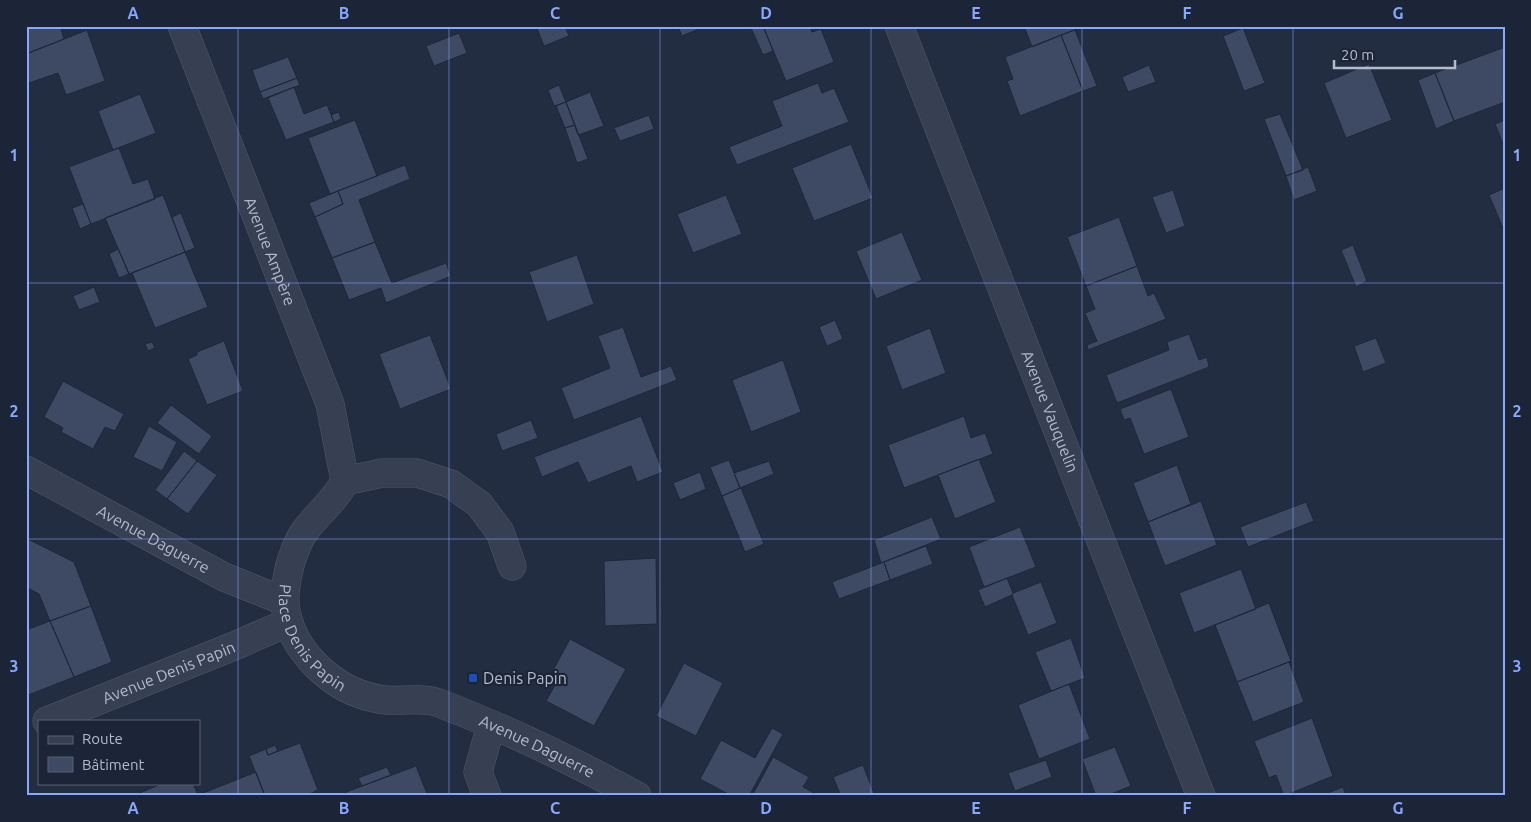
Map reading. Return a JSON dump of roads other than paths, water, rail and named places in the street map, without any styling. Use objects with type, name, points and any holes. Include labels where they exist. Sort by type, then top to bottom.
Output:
[{"type":"street","name":"Avenue Ampère","points":[[182,26],[330,404],[345,482]]},
{"type":"street","name":"Avenue Vauquelin","points":[[899,26],[1201,796]]},
{"type":"street","name":"Avenue Daguerre","points":[[26,470],[287,612]]},
{"type":"street","points":[[345,482],[382,472],[417,473],[451,484],[479,504],[500,532],[512,566]]},
{"type":"street","name":"Place Denis Papin","points":[[345,482],[338,495],[303,532],[289,567],[287,612],[297,641],[318,668],[346,688],[379,699],[436,702]]},
{"type":"street","name":"Avenue Denis Papin","points":[[49,720],[234,646],[287,612]]},
{"type":"street","name":"Avenue Daguerre","points":[[436,702],[531,741],[637,796]]},
{"type":"street","points":[[26,729],[38,724]]},
{"type":"street","points":[[487,796],[478,772],[491,725]]},
{"type":"place","name":"Denis Papin","points":[[473,678]]}]
